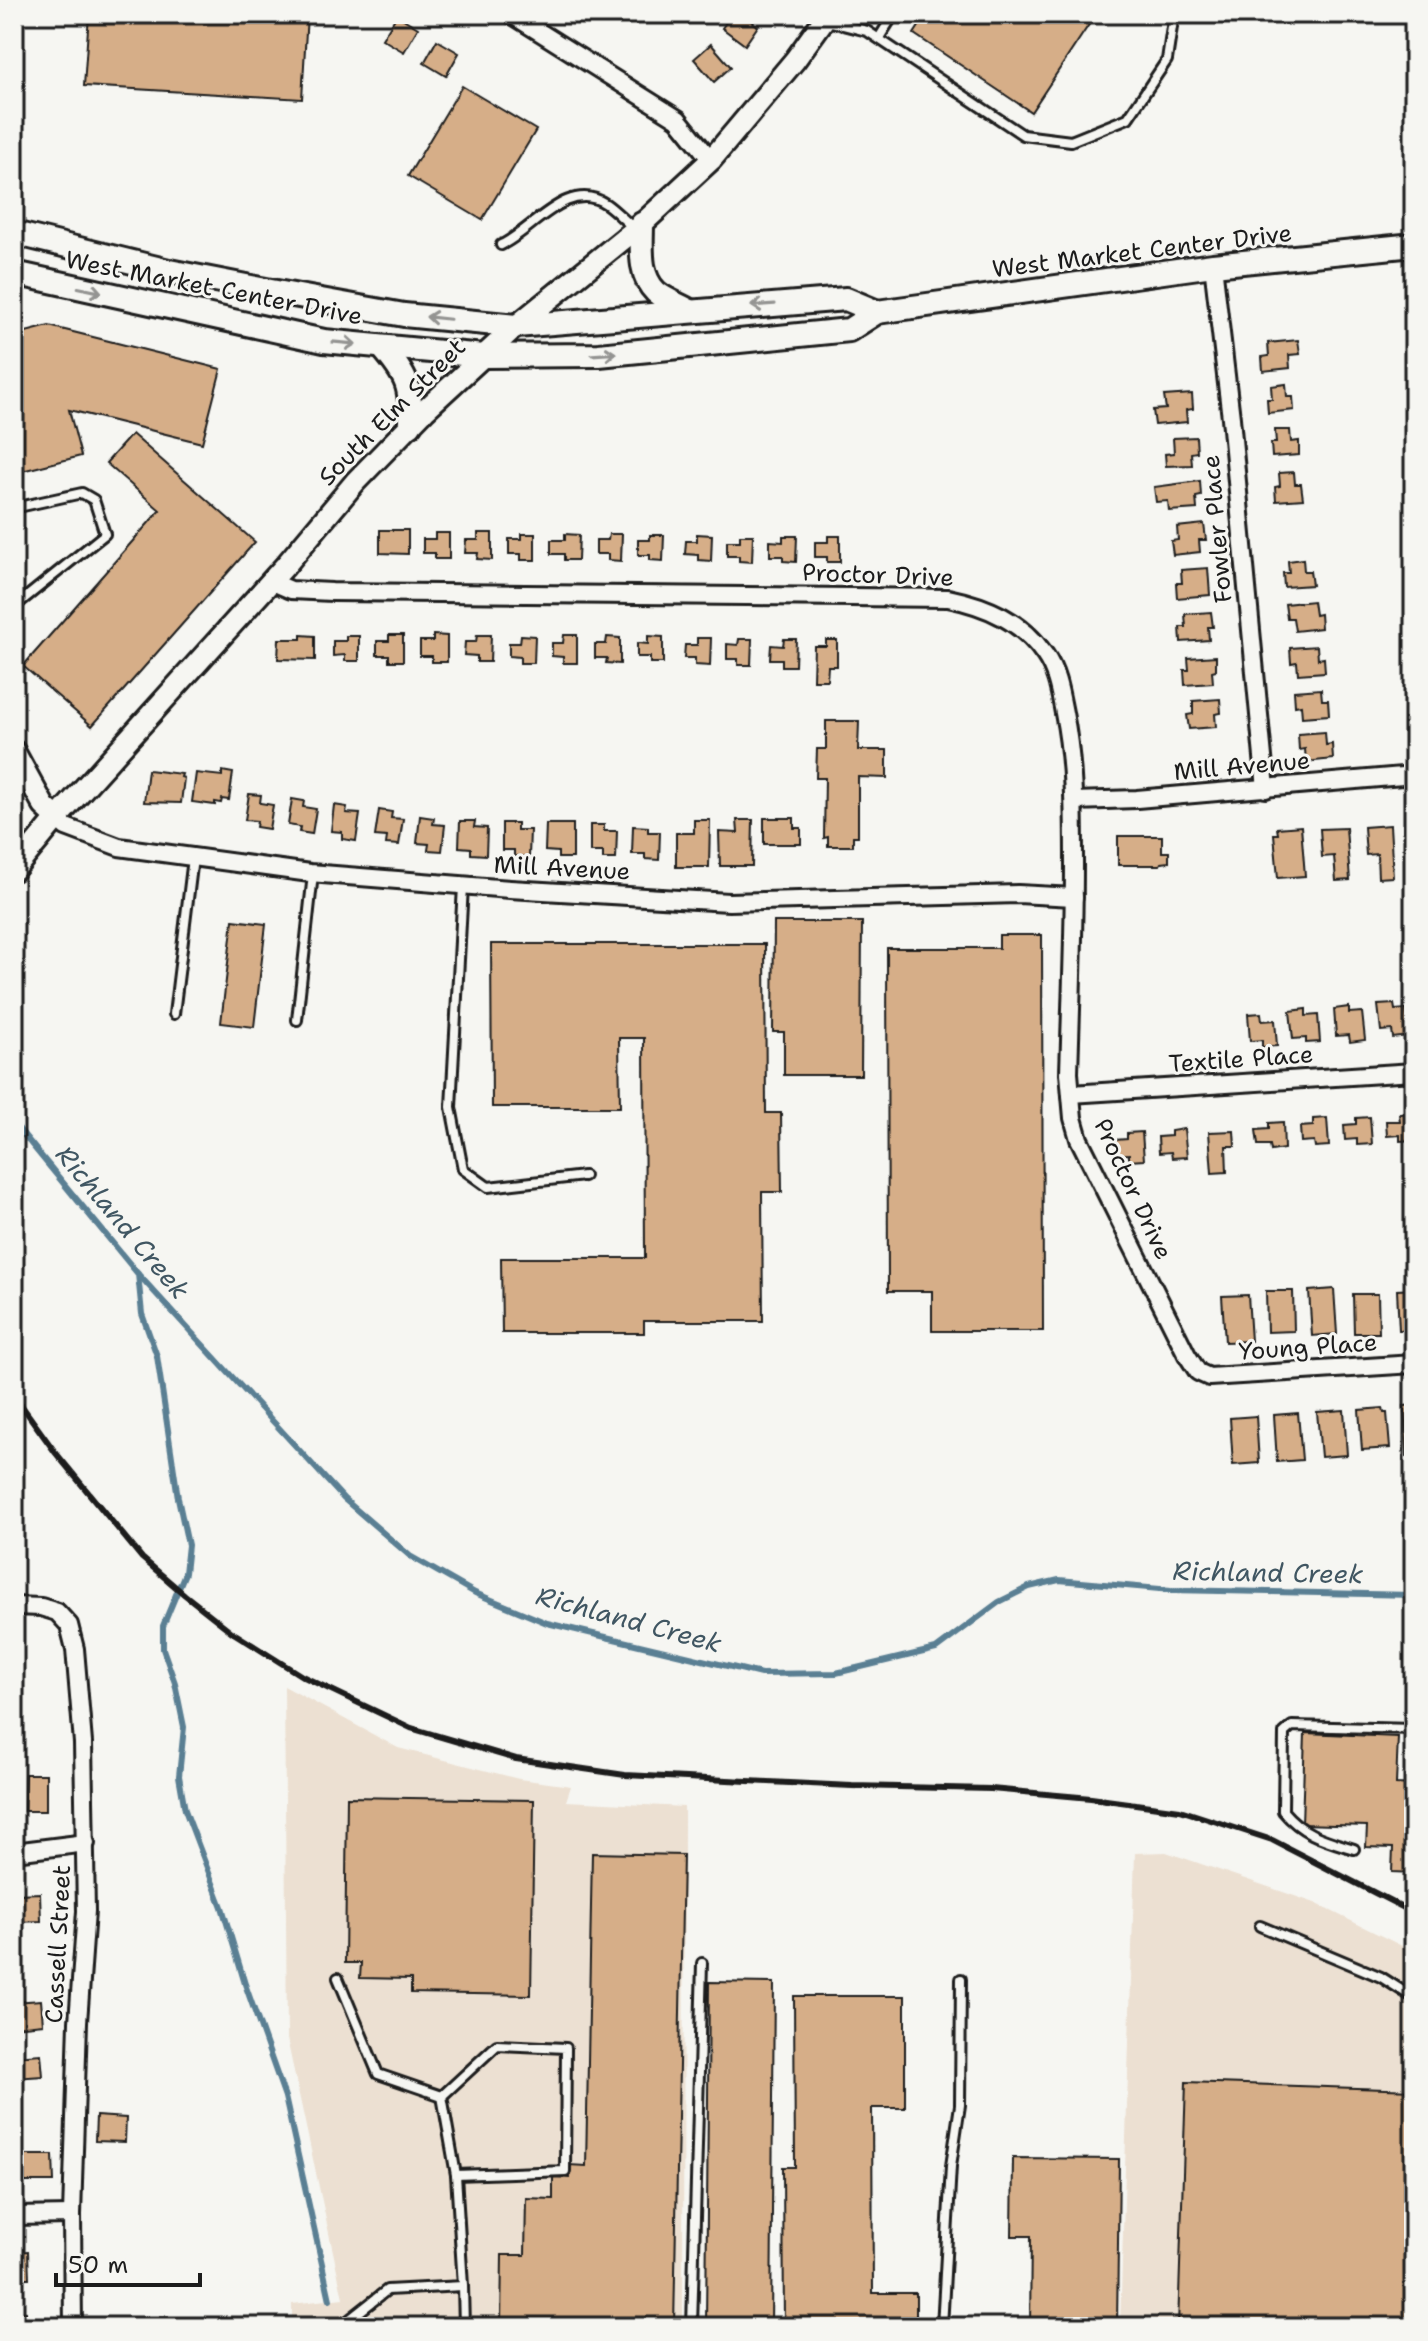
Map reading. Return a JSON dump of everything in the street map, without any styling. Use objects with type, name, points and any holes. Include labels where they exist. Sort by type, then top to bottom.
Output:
[{"type":"main road","points":[[639,227],[646,278],[656,292],[690,311]]},
{"type":"main road","name":"West Market Center Drive","points":[[14,233],[169,271],[271,291],[404,315],[516,326],[846,299],[877,312]]},
{"type":"main road","name":"West Market Center Drive","points":[[14,273],[324,341],[484,356],[599,355],[849,330],[877,312],[1213,265],[1414,245]]},
{"type":"main road","points":[[382,347],[403,371],[410,389],[410,425]]},
{"type":"street","points":[[511,14],[678,119],[711,160]]},
{"type":"street","name":"South Elm Street","points":[[14,870],[356,481],[410,425],[516,326],[639,227],[711,160],[795,60],[826,17]]},
{"type":"street","name":"Fowler Place","points":[[1213,265],[1231,418],[1266,789]]},
{"type":"street","name":"Proctor Drive","points":[[270,581],[291,590],[332,592],[948,598],[1002,614],[1033,638],[1057,679],[1068,733],[1074,801],[1069,1073],[1079,1139],[1187,1355],[1198,1372],[1205,1375]]},
{"type":"street","points":[[14,751],[44,806],[57,818]]},
{"type":"street","name":"Mill Avenue","points":[[1074,801],[1137,799],[1414,775]]},
{"type":"street","name":"Mill Avenue","points":[[57,818],[66,827],[119,847],[314,873],[463,886],[729,902],[1018,894],[1074,897]]},
{"type":"street","name":"Textile Place","points":[[1071,1094],[1414,1072]]},
{"type":"street","name":"Young Place","points":[[1205,1375],[1414,1364]]},
{"type":"street","name":"Cassell Street","points":[[14,1606],[41,1607],[57,1612],[69,1625],[75,1649],[83,1743],[86,1911],[78,2022],[72,2215],[73,2327]]},
{"type":"street","points":[[14,1852],[86,1843]]},
{"type":"street","points":[[14,2216],[72,2215]]},
{"type":"lane","points":[[879,38],[894,14]]},
{"type":"lane","points":[[826,17],[879,38],[1023,135],[1071,141],[1128,118],[1167,60],[1174,14]]},
{"type":"lane","points":[[501,245],[519,236],[539,217],[558,205],[579,197],[591,197],[605,203],[639,227]]},
{"type":"lane","points":[[14,508],[82,493],[94,500],[105,534],[16,605]]},
{"type":"lane","points":[[14,585],[16,605]]},
{"type":"lane","points":[[174,1014],[193,858]]},
{"type":"lane","points":[[297,1020],[314,873]]},
{"type":"lane","points":[[463,886],[451,1107],[463,1169],[488,1187],[584,1176]]},
{"type":"lane","points":[[1354,1849],[1317,1837],[1296,1826],[1283,1811],[1284,1733],[1292,1726],[1414,1729]]},
{"type":"lane","points":[[1260,1926],[1381,1977],[1414,1998]]},
{"type":"lane","points":[[692,2327],[702,1963]]},
{"type":"lane","points":[[338,1978],[378,2074],[442,2096]]},
{"type":"lane","points":[[942,2327],[951,2166],[960,2105],[961,1979]]},
{"type":"lane","points":[[442,2096],[497,2045],[566,2048],[565,2171],[456,2175]]},
{"type":"lane","points":[[442,2096],[456,2175],[464,2327]]},
{"type":"lane","points":[[340,2327],[387,2290],[463,2286]]},
{"type":"shaded area","points":[[284,1686],[398,1748],[519,1779],[571,1786],[566,1801],[684,1807],[683,2327],[292,2327],[292,2304],[343,2298],[287,2039]]},
{"type":"shaded area","points":[[1166,1852],[1315,1903],[1414,1952],[1414,2327],[1120,2327],[1135,1853]]},
{"type":"building","points":[[89,14],[307,14],[302,99],[84,86]]},
{"type":"building","points":[[732,14],[741,14],[758,26],[745,45],[722,28]]},
{"type":"building","points":[[927,14],[1096,14],[1031,112],[914,34]]},
{"type":"building","points":[[397,15],[418,28],[404,52],[382,39]]},
{"type":"building","points":[[437,40],[459,53],[446,76],[424,63]]},
{"type":"building","points":[[711,44],[731,67],[714,82],[694,59]]},
{"type":"building","points":[[462,86],[536,130],[482,220],[408,176]]},
{"type":"building","points":[[49,326],[221,369],[202,443],[69,410],[81,456],[14,473],[14,335]]},
{"type":"building","points":[[1298,340],[1300,354],[1289,355],[1290,368],[1263,371],[1262,357],[1269,356],[1268,343]]},
{"type":"building","points":[[1286,384],[1287,397],[1293,397],[1294,410],[1268,413],[1267,399],[1272,399],[1271,386]]},
{"type":"building","points":[[1192,394],[1193,409],[1186,410],[1187,422],[1155,425],[1153,410],[1166,409],[1164,396]]},
{"type":"building","points":[[1275,430],[1290,430],[1291,442],[1299,441],[1299,455],[1272,457],[1271,443],[1276,443]]},
{"type":"building","points":[[132,434],[255,542],[92,726],[23,666],[160,510],[106,463]]},
{"type":"building","points":[[1196,437],[1197,452],[1191,453],[1192,465],[1166,466],[1165,454],[1174,453],[1173,438]]},
{"type":"building","points":[[1294,472],[1295,484],[1301,484],[1303,499],[1276,501],[1275,487],[1280,486],[1279,473]]},
{"type":"building","points":[[1200,481],[1201,496],[1196,497],[1197,509],[1169,511],[1168,501],[1156,502],[1154,487]]},
{"type":"building","points":[[1204,524],[1206,540],[1199,540],[1200,552],[1173,555],[1171,541],[1178,540],[1177,527]]},
{"type":"building","points":[[380,530],[408,530],[408,554],[380,553]]},
{"type":"building","points":[[435,533],[449,533],[449,559],[435,559],[435,553],[423,553],[423,539],[435,539]]},
{"type":"building","points":[[478,533],[492,533],[492,560],[477,559],[478,553],[465,553],[466,540],[478,540]]},
{"type":"building","points":[[522,534],[535,534],[535,560],[521,560],[521,554],[509,554],[509,539],[522,539]]},
{"type":"building","points":[[565,534],[579,535],[578,560],[564,560],[564,554],[551,554],[551,540],[565,540]]},
{"type":"building","points":[[609,534],[622,534],[621,561],[608,560],[608,554],[596,554],[596,540],[608,540]]},
{"type":"building","points":[[697,534],[712,535],[711,561],[698,560],[698,555],[685,554],[686,541],[697,541]]},
{"type":"building","points":[[650,535],[664,535],[663,561],[650,560],[650,555],[638,555],[638,540],[650,540]]},
{"type":"building","points":[[740,535],[753,535],[752,562],[739,561],[739,556],[727,556],[727,541],[740,541]]},
{"type":"building","points":[[783,536],[797,536],[796,562],[783,561],[783,556],[770,556],[770,541],[783,542]]},
{"type":"building","points":[[828,536],[840,536],[840,562],[827,562],[827,557],[815,557],[815,542],[828,542]]},
{"type":"building","points":[[1303,559],[1304,571],[1310,571],[1312,585],[1284,587],[1283,573],[1289,573],[1288,561]]},
{"type":"building","points":[[1208,568],[1210,595],[1177,598],[1176,583],[1182,583],[1181,570]]},
{"type":"building","points":[[1313,601],[1315,615],[1320,614],[1321,628],[1295,631],[1293,618],[1287,618],[1285,604]]},
{"type":"building","points":[[1211,612],[1213,627],[1208,627],[1209,640],[1181,642],[1180,627],[1186,627],[1185,614]]},
{"type":"building","points":[[301,635],[315,636],[315,660],[278,659],[279,639],[301,639]]},
{"type":"building","points":[[389,635],[403,635],[403,661],[389,661],[389,655],[377,655],[377,641],[389,641]]},
{"type":"building","points":[[433,635],[447,636],[447,662],[432,662],[432,656],[420,656],[420,641],[433,641]]},
{"type":"building","points":[[477,635],[491,635],[490,662],[477,662],[477,656],[464,655],[465,642],[476,642]]},
{"type":"building","points":[[521,635],[535,636],[534,663],[520,663],[520,657],[509,656],[509,643],[520,643]]},
{"type":"building","points":[[564,635],[577,635],[577,663],[563,663],[563,657],[552,656],[552,643],[563,643]]},
{"type":"building","points":[[346,636],[359,636],[359,661],[345,661],[345,655],[333,656],[333,641],[346,641]]},
{"type":"building","points":[[648,636],[663,637],[663,663],[650,663],[650,657],[637,657],[637,643],[648,644]]},
{"type":"building","points":[[607,637],[620,638],[620,664],[606,663],[607,658],[595,658],[595,644],[606,644]]},
{"type":"building","points":[[697,638],[711,638],[710,666],[695,665],[695,658],[684,658],[685,645],[697,645]]},
{"type":"building","points":[[739,639],[752,639],[751,665],[738,665],[738,659],[727,659],[727,644],[738,645]]},
{"type":"building","points":[[784,639],[796,639],[795,666],[782,666],[782,659],[770,659],[771,645],[783,646]]},
{"type":"building","points":[[826,640],[837,640],[837,666],[828,666],[827,680],[813,680],[814,646],[826,646]]},
{"type":"building","points":[[1317,646],[1318,659],[1324,658],[1325,672],[1298,674],[1297,662],[1291,663],[1290,648]]},
{"type":"building","points":[[1216,656],[1213,683],[1185,685],[1184,670],[1189,670],[1188,658]]},
{"type":"building","points":[[1321,689],[1322,700],[1328,700],[1329,715],[1302,717],[1301,705],[1295,706],[1294,691]]},
{"type":"building","points":[[1220,699],[1221,713],[1215,714],[1216,727],[1189,729],[1187,715],[1193,714],[1193,701]]},
{"type":"building","points":[[826,721],[859,721],[858,750],[887,750],[887,778],[858,777],[858,836],[853,836],[853,846],[828,846],[828,837],[824,838],[825,778],[816,778],[817,749],[826,749]]},
{"type":"building","points":[[1325,732],[1326,745],[1332,744],[1333,759],[1306,762],[1305,749],[1299,750],[1298,734]]},
{"type":"building","points":[[148,770],[182,774],[181,803],[144,802]]},
{"type":"building","points":[[222,771],[233,773],[229,800],[222,799],[215,805],[192,802],[196,773],[222,776]]},
{"type":"building","points":[[249,794],[261,795],[260,803],[273,805],[269,829],[256,827],[257,821],[245,820]]},
{"type":"building","points":[[292,799],[304,801],[303,807],[316,809],[312,834],[299,832],[300,827],[288,825]]},
{"type":"building","points":[[334,805],[347,807],[346,813],[360,814],[356,841],[342,839],[342,832],[331,831]]},
{"type":"building","points":[[379,810],[392,812],[391,818],[403,819],[399,845],[386,844],[387,837],[375,836]]},
{"type":"building","points":[[420,816],[434,818],[433,824],[445,825],[442,851],[428,850],[429,844],[417,843]]},
{"type":"building","points":[[764,818],[794,818],[794,828],[801,828],[801,844],[764,844]]},
{"type":"building","points":[[694,820],[710,820],[709,867],[676,867],[676,833],[694,833]]},
{"type":"building","points":[[737,820],[753,820],[752,866],[720,866],[719,832],[738,833]]},
{"type":"building","points":[[460,821],[475,821],[474,827],[487,828],[486,855],[471,854],[471,848],[459,847]]},
{"type":"building","points":[[1414,822],[1414,851],[1409,851],[1407,823]]},
{"type":"building","points":[[502,823],[517,823],[517,830],[530,830],[529,857],[514,856],[514,850],[502,850]]},
{"type":"building","points":[[546,824],[573,824],[573,858],[558,858],[558,852],[545,851]]},
{"type":"building","points":[[590,825],[604,825],[604,831],[617,831],[616,859],[603,859],[603,852],[590,852]]},
{"type":"building","points":[[1390,825],[1393,877],[1378,878],[1377,854],[1366,855],[1364,827]]},
{"type":"building","points":[[633,826],[648,827],[648,832],[660,832],[659,860],[645,859],[645,854],[632,854]]},
{"type":"building","points":[[1301,826],[1305,876],[1278,878],[1274,834],[1278,834],[1277,828]]},
{"type":"building","points":[[1346,828],[1350,880],[1336,881],[1334,856],[1322,857],[1320,829]]},
{"type":"building","points":[[1118,836],[1162,836],[1162,852],[1169,852],[1169,862],[1160,865],[1118,865]]},
{"type":"building","points":[[233,920],[266,924],[254,1027],[221,1023]]},
{"type":"building","points":[[774,922],[862,922],[861,1075],[784,1075],[784,1032],[773,1032]]},
{"type":"building","points":[[999,935],[1042,935],[1043,1331],[932,1331],[932,1291],[888,1291],[887,948],[999,948]]},
{"type":"building","points":[[491,944],[765,944],[766,1113],[781,1113],[782,1192],[762,1192],[763,1321],[644,1321],[644,1333],[502,1333],[501,1258],[645,1258],[644,1038],[619,1038],[620,1107],[492,1107]]},
{"type":"building","points":[[1394,1004],[1395,1010],[1406,1009],[1409,1036],[1393,1038],[1392,1030],[1381,1031],[1378,1005]]},
{"type":"building","points":[[1349,1007],[1349,1013],[1362,1012],[1365,1040],[1350,1042],[1349,1035],[1336,1036],[1334,1009]]},
{"type":"building","points":[[1306,1009],[1306,1016],[1318,1015],[1320,1042],[1306,1043],[1306,1038],[1293,1039],[1290,1011]]},
{"type":"building","points":[[1261,1013],[1262,1021],[1275,1020],[1277,1046],[1262,1047],[1262,1040],[1250,1041],[1248,1014]]},
{"type":"building","points":[[1413,1113],[1414,1140],[1400,1141],[1400,1135],[1387,1136],[1386,1121],[1400,1121],[1399,1114]]},
{"type":"building","points":[[1370,1117],[1372,1144],[1357,1145],[1357,1139],[1345,1140],[1344,1125],[1356,1124],[1356,1118]]},
{"type":"building","points":[[1327,1118],[1329,1146],[1315,1147],[1314,1141],[1301,1142],[1300,1127],[1313,1126],[1313,1119]]},
{"type":"building","points":[[1283,1122],[1284,1149],[1271,1151],[1270,1145],[1258,1145],[1256,1130],[1269,1129],[1269,1123]]},
{"type":"building","points":[[1184,1129],[1187,1157],[1172,1158],[1171,1152],[1159,1153],[1158,1137],[1171,1136],[1171,1131]]},
{"type":"building","points":[[1234,1131],[1235,1146],[1226,1146],[1227,1172],[1212,1173],[1209,1132]]},
{"type":"building","points":[[1142,1132],[1144,1160],[1129,1161],[1129,1154],[1116,1155],[1115,1140],[1127,1139],[1127,1133]]},
{"type":"building","points":[[1334,1289],[1337,1334],[1312,1336],[1309,1291]]},
{"type":"building","points":[[1414,1289],[1414,1330],[1399,1330],[1397,1290]]},
{"type":"building","points":[[1266,1291],[1293,1291],[1294,1331],[1267,1332]]},
{"type":"building","points":[[1353,1294],[1378,1294],[1379,1333],[1354,1333]]},
{"type":"building","points":[[1248,1295],[1251,1341],[1225,1342],[1222,1296]]},
{"type":"building","points":[[1414,1405],[1414,1455],[1407,1456],[1404,1406]]},
{"type":"building","points":[[1383,1408],[1387,1413],[1390,1448],[1362,1450],[1359,1410]]},
{"type":"building","points":[[1344,1410],[1347,1455],[1321,1457],[1317,1412]]},
{"type":"building","points":[[1298,1413],[1302,1460],[1277,1462],[1274,1415]]},
{"type":"building","points":[[1256,1416],[1259,1463],[1233,1465],[1230,1418]]},
{"type":"building","points":[[1305,1733],[1398,1737],[1396,1784],[1414,1785],[1414,1873],[1392,1872],[1393,1848],[1366,1847],[1367,1826],[1302,1824]]},
{"type":"building","points":[[25,1774],[46,1774],[46,1811],[24,1811]]},
{"type":"building","points":[[347,1797],[534,1800],[531,1995],[411,1993],[411,1979],[360,1978],[361,1963],[345,1963]]},
{"type":"building","points":[[592,1853],[683,1855],[674,2327],[501,2327],[502,2255],[525,2255],[526,2198],[553,2199],[553,2177],[569,2178],[569,2165],[586,2166]]},
{"type":"building","points":[[40,1893],[41,1921],[19,1922],[18,1894]]},
{"type":"building","points":[[709,1982],[774,1983],[771,2327],[706,2327]]},
{"type":"building","points":[[794,1996],[905,1996],[905,2108],[872,2108],[873,2293],[916,2293],[916,2327],[784,2327],[783,2167],[795,2167]]},
{"type":"building","points":[[41,2000],[43,2024],[14,2027],[14,2002]]},
{"type":"building","points":[[41,2054],[43,2076],[14,2078],[14,2056]]},
{"type":"building","points":[[1186,2082],[1414,2090],[1414,2327],[1178,2327]]},
{"type":"building","points":[[96,2116],[126,2118],[125,2142],[95,2141]]},
{"type":"building","points":[[22,2155],[53,2155],[54,2182],[23,2182]]},
{"type":"building","points":[[1013,2158],[1119,2159],[1117,2327],[1030,2327],[1031,2236],[1012,2236]]},
{"type":"building","points":[[28,2251],[29,2278],[14,2278],[14,2252]]},
{"type":"building","points":[[14,2311],[26,2312],[26,2327],[14,2327]]},
{"type":"waterway","name":"Richland Creek","points":[[14,1123],[138,1274],[344,1499],[410,1556],[475,1593],[547,1623],[761,1674],[836,1673],[936,1649],[999,1602],[1029,1587],[1059,1580],[1171,1590],[1414,1595]]},
{"type":"waterway","points":[[138,1274],[142,1314],[157,1356],[188,1545],[185,1573],[163,1626],[163,1649],[175,1683],[184,1727],[179,1776],[185,1810],[222,1907],[245,1984],[285,2097],[330,2300]]},
{"type":"railway","points":[[14,1395],[55,1452],[142,1558],[185,1595],[232,1632],[302,1676],[411,1728],[516,1759],[625,1775],[991,1789],[1180,1810],[1272,1840],[1414,1913]]}]
